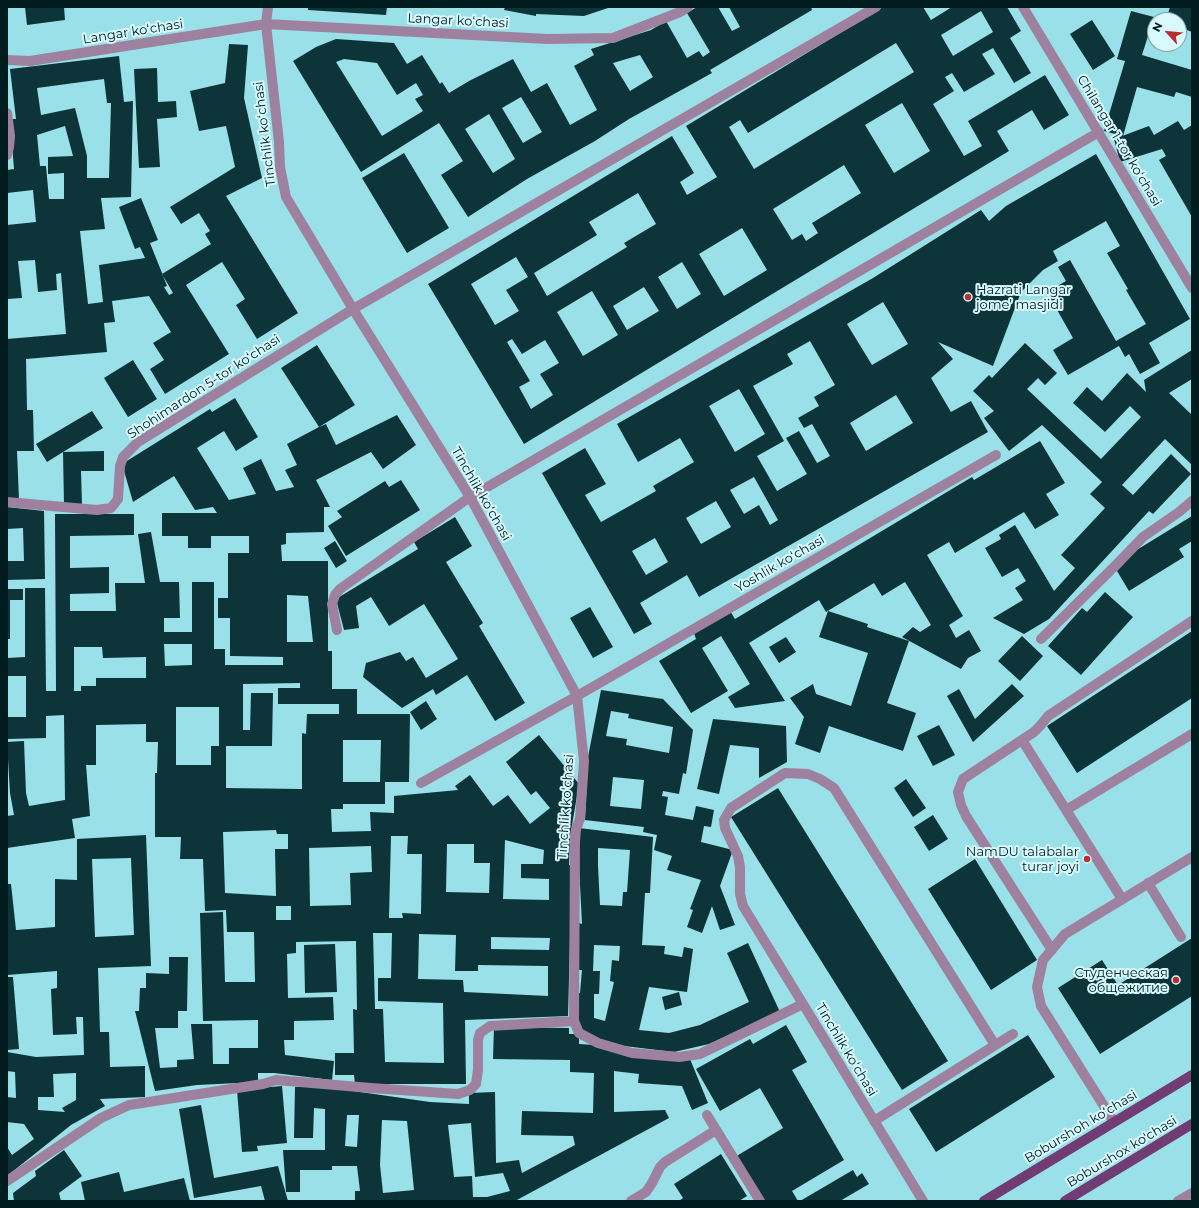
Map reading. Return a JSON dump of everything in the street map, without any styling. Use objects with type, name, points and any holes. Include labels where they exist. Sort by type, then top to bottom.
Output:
[{"type":"main road","name":"Boburshoh koʻchasi","points":[[984,1201],[1192,1075]]},
{"type":"main road","name":"Boburshox ko'chasi","points":[[1065,1201],[1192,1124]]},
{"type":"street","name":"Tinchlik koʻchasi","points":[[268,7],[266,24],[279,142],[280,167],[286,197],[470,496],[577,696],[584,761],[580,819],[576,829],[575,841],[574,1021],[579,1033],[598,1043],[632,1054],[679,1056],[700,1054],[803,1004],[923,1201]]},
{"type":"street","name":"Langar koʻchasi","points":[[7,60],[30,61],[266,24],[547,39],[613,38],[680,12],[688,7]]},
{"type":"street","points":[[353,308],[876,7]]},
{"type":"street","name":"Chilangar 1-tor koʻchasi","points":[[1023,7],[1192,288]]},
{"type":"street","points":[[7,113],[10,136],[7,155]]},
{"type":"street","points":[[337,630],[332,604],[335,595],[340,589],[470,496],[1099,132]]},
{"type":"street","name":"Shohimardon 5-tor koʻchasi","points":[[7,502],[96,510],[111,508],[118,499],[122,457],[138,442],[353,308]]},
{"type":"street","name":"Yoshlik koʻchasi","points":[[421,783],[577,696],[996,455]]},
{"type":"street","points":[[1041,639],[1143,537],[1192,501]]},
{"type":"street","points":[[1052,950],[966,816],[961,805],[958,792],[963,779],[1022,740],[1040,726],[1048,716],[1192,621]]},
{"type":"street","points":[[1066,810],[1192,734]]},
{"type":"street","points":[[1022,740],[1122,899]]},
{"type":"street","points":[[803,1004],[743,906],[740,894],[740,868],[738,856],[724,824],[726,815],[731,808],[785,773],[795,772],[820,778],[834,788],[995,1046]]},
{"type":"street","points":[[1114,1122],[1041,1006],[1038,987],[1043,960],[1065,934],[1192,857]]},
{"type":"street","points":[[1148,883],[1181,937]]},
{"type":"street","points":[[7,1182],[101,1118],[129,1105],[263,1084],[276,1080],[458,1094],[470,1090],[476,1084],[478,1070],[478,1040],[480,1033],[490,1026],[574,1021]]},
{"type":"street","points":[[874,1121],[1013,1034]]},
{"type":"street","points":[[707,1115],[760,1201]]},
{"type":"street","points":[[632,1201],[646,1192],[660,1167],[716,1130]]},
{"type":"street","points":[[1178,1201],[1192,1193]]},
{"type":"building","points":[[25,7],[64,7],[65,20],[27,25]]},
{"type":"building","points":[[308,7],[387,7],[386,15],[308,10]]},
{"type":"building","points":[[505,7],[611,7],[584,16],[536,14],[536,16],[504,10]]},
{"type":"building","points":[[697,7],[718,7],[732,31],[740,27],[729,7],[811,7],[812,10],[710,70],[712,73],[629,119],[595,141],[527,179],[468,217],[441,175],[463,161],[439,123],[361,172],[293,61],[316,47],[336,39],[394,43],[407,64],[422,55],[440,84],[442,82],[449,93],[469,81],[513,59],[531,92],[547,83],[570,125],[597,110],[574,66],[594,55],[591,49],[651,30],[666,21],[687,58],[699,51],[703,57],[710,52],[687,13]],"holes":[[[640,55],[653,77],[630,91],[613,63]],[[344,59],[377,63],[397,95],[416,83],[423,95],[415,99],[423,111],[382,136],[336,62]],[[521,97],[542,132],[523,143],[502,108]],[[489,114],[515,159],[493,173],[465,129]]]},
{"type":"building","points":[[883,7],[923,7],[931,20],[952,7],[1007,7],[1021,31],[1010,38],[1031,73],[1014,83],[993,48],[982,54],[995,74],[964,92],[952,73],[945,77],[954,91],[933,104],[964,156],[982,146],[968,121],[1045,75],[1069,115],[1044,130],[1032,110],[997,131],[1009,151],[524,444],[428,284],[672,136],[694,173],[680,182],[687,195],[717,177],[686,126]],"holes":[[[981,11],[993,32],[953,56],[941,35]],[[896,43],[914,72],[754,169],[729,127],[740,120],[748,133]],[[902,103],[930,151],[894,173],[865,125]],[[844,165],[861,193],[812,223],[818,233],[806,241],[802,234],[792,240],[773,209]],[[638,193],[656,224],[624,243],[627,247],[547,296],[534,273],[597,235],[589,222]],[[742,228],[767,270],[724,296],[699,254]],[[516,257],[528,277],[506,290],[519,311],[495,325],[471,284]],[[682,262],[701,294],[677,309],[658,277]],[[644,287],[659,311],[627,330],[613,306]],[[592,291],[618,335],[583,356],[557,312]],[[512,339],[522,354],[545,340],[559,363],[540,374],[553,395],[531,409],[519,387],[530,381],[507,342]]]},
{"type":"building","points":[[1170,7],[1192,7],[1192,32],[1187,30],[1187,12],[1168,12]]},
{"type":"building","points":[[1131,11],[1147,15],[1147,39],[1142,55],[1192,70],[1192,97],[1176,92],[1174,97],[1137,87],[1123,136],[1104,131],[1125,61],[1117,59]]},
{"type":"building","points":[[1092,20],[1115,56],[1093,70],[1070,34]]},
{"type":"building","points":[[229,44],[248,45],[244,98],[262,178],[226,196],[298,313],[257,339],[236,305],[245,299],[222,262],[186,285],[229,354],[165,394],[150,369],[164,360],[153,343],[171,332],[149,296],[112,301],[115,322],[104,323],[107,352],[26,359],[27,410],[33,410],[34,451],[17,451],[19,500],[7,499],[7,339],[66,334],[61,273],[56,274],[57,290],[38,292],[35,260],[18,261],[22,298],[7,299],[7,225],[36,222],[33,190],[7,193],[7,170],[14,169],[10,119],[16,119],[10,69],[119,56],[124,102],[133,101],[131,197],[101,198],[105,229],[80,231],[88,304],[103,302],[99,265],[145,258],[140,247],[135,249],[119,207],[141,198],[158,240],[150,243],[162,274],[211,244],[205,234],[210,231],[199,213],[181,224],[170,207],[235,167],[226,126],[199,131],[190,91],[225,83]],"holes":[[[104,79],[107,103],[111,103],[109,178],[87,178],[87,156],[75,108],[41,115],[37,88]],[[65,126],[73,156],[48,157],[48,174],[64,173],[64,199],[49,199],[46,166],[40,166],[37,135]],[[163,276],[173,293],[169,295],[164,287],[167,286]]]},
{"type":"building","points":[[157,68],[158,102],[176,101],[177,117],[157,119],[160,167],[139,168],[134,69]]},
{"type":"building","points":[[1178,121],[1184,130],[1192,125],[1192,217],[1159,160],[1166,156],[1162,149],[1120,162],[1114,139],[1149,126],[1154,135]]},
{"type":"building","points":[[404,153],[449,228],[407,253],[362,178]]},
{"type":"building","points":[[1096,154],[1190,319],[1149,343],[1160,363],[1140,374],[1129,354],[1125,357],[1119,346],[1068,375],[1053,350],[1073,338],[1047,292],[1066,281],[1058,267],[1070,260],[1116,341],[1146,324],[1107,253],[1120,246],[1106,221],[1053,251],[1058,261],[1043,270],[1021,292],[993,366],[938,342],[953,359],[931,378],[951,412],[971,401],[988,432],[699,597],[687,575],[640,603],[652,624],[634,634],[542,473],[585,448],[606,484],[585,495],[601,522],[656,491],[653,486],[694,462],[680,438],[638,462],[617,424],[873,278],[981,210],[989,221],[1006,206]],"holes":[[[883,302],[908,344],[872,365],[847,324]],[[810,341],[835,385],[814,397],[819,406],[798,418],[804,428],[812,424],[830,456],[817,463],[799,431],[786,438],[807,474],[777,491],[757,456],[784,441],[753,386],[793,364],[787,354]],[[739,389],[765,434],[735,452],[709,406]],[[896,395],[913,423],[866,451],[850,423]],[[754,477],[778,520],[770,525],[759,505],[744,514],[730,490]],[[716,501],[731,527],[701,544],[686,518]],[[655,538],[668,562],[646,575],[632,551]]]},
{"type":"building","points":[[1025,343],[1057,373],[1045,385],[1038,378],[1027,389],[1101,459],[1141,417],[1130,406],[1105,432],[1073,403],[1087,387],[1102,401],[1127,373],[1146,392],[1144,380],[1192,350],[1192,379],[1169,393],[1192,415],[1192,465],[1165,439],[1122,485],[1133,495],[1171,454],[1191,474],[1153,514],[1149,511],[1049,619],[1024,634],[993,618],[1023,600],[1015,588],[1026,581],[1018,568],[1002,577],[985,548],[1001,539],[999,535],[1015,525],[1054,591],[1075,568],[1061,555],[1105,508],[1090,494],[1102,482],[1042,425],[1009,451],[984,418],[994,411],[973,391],[989,375],[992,378]]},
{"type":"building","points":[[317,345],[355,405],[319,427],[281,368]]},
{"type":"building","points":[[133,360],[157,399],[128,417],[104,378]]},
{"type":"building","points":[[235,398],[258,437],[236,451],[224,431],[197,448],[229,500],[256,494],[243,468],[261,459],[276,491],[294,487],[285,470],[297,465],[287,444],[326,424],[336,445],[397,415],[416,445],[383,469],[371,452],[316,480],[330,507],[324,507],[324,532],[286,533],[286,544],[281,545],[282,561],[328,561],[328,651],[332,651],[332,689],[357,689],[357,714],[410,714],[409,782],[385,782],[385,804],[343,804],[343,809],[331,809],[332,832],[371,831],[370,812],[394,813],[394,796],[458,790],[455,786],[470,775],[493,806],[508,795],[530,824],[550,808],[536,791],[531,795],[506,762],[539,735],[579,784],[570,837],[569,865],[572,865],[568,1016],[465,1020],[466,1084],[355,1084],[354,1075],[335,1075],[335,1053],[354,1053],[353,1009],[357,1010],[356,941],[296,942],[296,953],[287,954],[288,998],[333,997],[334,1020],[294,1021],[294,1040],[284,1040],[285,1055],[334,1061],[332,1080],[274,1073],[258,1073],[258,1082],[197,1085],[155,1091],[135,1011],[139,1011],[140,988],[146,988],[146,973],[169,974],[169,957],[188,957],[187,1011],[178,1011],[178,1028],[155,1028],[160,1068],[177,1067],[177,1060],[194,1059],[191,1024],[212,1024],[213,1064],[229,1064],[229,1048],[258,1048],[258,1020],[203,1021],[200,913],[223,912],[225,982],[255,982],[254,932],[227,932],[226,910],[205,911],[203,859],[180,859],[181,837],[155,837],[155,773],[157,773],[158,742],[146,742],[146,724],[96,725],[96,765],[86,765],[90,816],[72,819],[75,838],[7,848],[7,816],[14,815],[10,793],[7,742],[24,741],[26,793],[29,806],[65,800],[64,715],[46,716],[46,738],[7,739],[7,717],[26,717],[26,676],[7,676],[7,658],[25,657],[25,588],[45,588],[46,691],[56,691],[55,514],[134,514],[134,535],[70,536],[70,568],[109,567],[109,593],[70,594],[70,611],[116,611],[115,583],[145,583],[138,534],[151,532],[160,582],[179,582],[180,618],[164,618],[164,632],[192,632],[192,582],[214,582],[214,649],[225,649],[225,665],[283,665],[283,657],[230,656],[230,618],[218,618],[218,598],[228,598],[228,553],[249,553],[249,536],[211,536],[211,548],[188,548],[188,536],[162,536],[162,513],[217,513],[213,507],[195,510],[174,476],[133,502],[122,464],[210,409],[212,412]],"holes":[[[287,595],[308,596],[313,642],[287,642]],[[164,644],[192,644],[192,665],[165,666]],[[74,647],[102,647],[103,658],[146,657],[146,678],[96,678],[96,686],[81,686],[81,691],[74,691]],[[300,683],[300,688],[278,688],[278,704],[339,704],[339,714],[307,714],[306,734],[302,733],[302,789],[226,788],[226,746],[272,746],[273,693],[251,693],[250,730],[243,730],[243,684]],[[176,707],[219,707],[219,746],[211,746],[211,765],[176,765]],[[343,740],[381,740],[380,782],[343,782]],[[276,830],[277,834],[288,834],[288,849],[275,849],[276,896],[225,893],[223,832]],[[391,836],[408,836],[407,854],[422,854],[421,914],[402,913],[403,918],[389,918]],[[505,840],[544,850],[543,864],[521,864],[521,878],[549,879],[549,900],[503,899]],[[447,844],[474,844],[474,863],[490,863],[489,893],[446,892]],[[371,846],[372,872],[350,873],[351,905],[310,906],[309,848]],[[276,906],[291,906],[291,920],[276,920]],[[373,933],[392,933],[391,978],[378,978],[378,1001],[443,1003],[444,1063],[385,1062],[383,1009],[375,1009]],[[419,934],[456,935],[455,971],[478,971],[478,965],[548,966],[548,996],[464,992],[463,980],[418,979]],[[491,937],[550,938],[549,950],[491,949]]]},
{"type":"building","points":[[92,411],[103,428],[47,462],[36,444]]},
{"type":"building","points":[[1040,441],[1065,483],[1046,494],[1059,515],[1035,529],[1024,512],[955,553],[949,542],[927,555],[963,616],[949,625],[956,638],[969,630],[981,651],[968,658],[961,669],[902,637],[913,627],[920,632],[931,625],[905,582],[882,596],[874,583],[826,612],[819,600],[749,643],[785,701],[735,708],[728,697],[750,684],[721,636],[702,648],[728,691],[691,713],[659,661],[696,639],[694,633],[730,611],[735,619],[972,477],[974,480]]},
{"type":"building","points":[[104,451],[104,471],[81,471],[82,505],[64,505],[63,452]]},
{"type":"building","points":[[401,480],[420,510],[346,556],[328,526],[342,517],[337,511],[385,481],[389,487]]},
{"type":"building","points":[[7,507],[44,511],[45,579],[7,580],[7,561],[24,561],[23,528],[7,529]]},
{"type":"building","points":[[1192,516],[1192,541],[1179,549],[1184,557],[1129,591],[1117,571],[1135,551]]},
{"type":"building","points":[[455,517],[472,546],[446,562],[483,623],[479,626],[525,703],[495,721],[467,675],[436,695],[433,689],[402,708],[363,677],[366,663],[400,652],[406,661],[413,657],[426,678],[458,659],[424,604],[389,626],[371,597],[356,606],[359,628],[344,630],[336,599],[418,549],[414,542]]},
{"type":"building","points":[[335,541],[347,561],[336,568],[324,548]]},
{"type":"building","points":[[7,589],[23,589],[23,600],[10,600],[10,639],[7,639]]},
{"type":"building","points":[[1105,592],[1133,617],[1081,675],[1048,646],[1082,608],[1087,612]]},
{"type":"building","points":[[590,607],[613,647],[593,658],[570,618]]},
{"type":"building","points":[[828,611],[868,624],[867,627],[909,641],[887,703],[916,713],[903,751],[829,726],[820,753],[795,744],[804,717],[790,698],[813,684],[816,694],[851,706],[868,653],[819,637]]},
{"type":"building","points":[[1192,631],[1192,698],[1077,773],[1047,726]]},
{"type":"building","points":[[1022,636],[1043,656],[1020,681],[998,661]]},
{"type":"building","points":[[786,637],[796,652],[779,663],[769,647]]},
{"type":"building","points":[[1012,684],[1024,696],[973,742],[947,696],[959,689],[975,719]]},
{"type":"building","points":[[601,690],[663,699],[693,730],[686,774],[683,773],[679,794],[663,791],[662,796],[668,797],[665,815],[693,820],[696,806],[714,810],[711,827],[704,826],[701,842],[733,850],[720,886],[735,925],[720,930],[712,906],[702,933],[687,927],[693,910],[690,909],[701,880],[667,870],[672,856],[654,850],[657,835],[643,832],[644,827],[585,820],[588,757]],"holes":[[[611,711],[629,714],[628,718],[673,727],[669,753],[626,745],[627,739],[606,736]],[[613,777],[644,780],[641,809],[610,806]]]},
{"type":"building","points":[[426,701],[437,719],[421,730],[410,712]]},
{"type":"building","points":[[713,719],[786,726],[787,762],[759,778],[759,748],[730,745],[719,794],[697,789]]},
{"type":"building","points":[[939,725],[955,755],[933,766],[917,736]]},
{"type":"building","points":[[906,779],[926,808],[913,817],[894,788]]},
{"type":"building","points":[[778,788],[948,1061],[902,1090],[731,817]]},
{"type":"building","points":[[933,815],[948,839],[929,851],[914,827]]},
{"type":"building","points":[[579,828],[653,837],[650,893],[645,893],[642,945],[665,946],[664,954],[682,957],[684,947],[693,949],[687,992],[649,987],[639,1030],[669,1033],[700,1025],[749,1002],[727,953],[748,943],[780,1012],[709,1044],[674,1052],[616,1045],[580,1032],[576,993],[580,993],[582,970],[576,970],[579,923],[582,924]],"holes":[[[598,848],[630,850],[627,892],[623,892],[622,906],[600,905]],[[594,945],[620,946],[619,961],[612,960],[610,981],[614,982],[605,1021],[594,1018],[594,994],[599,994],[600,971],[593,971]]]},
{"type":"building","points":[[146,835],[151,966],[98,968],[100,1032],[109,1032],[110,1067],[145,1066],[145,1097],[100,1099],[105,1106],[71,1125],[7,1176],[7,1147],[12,1155],[34,1139],[24,1124],[7,1122],[7,1097],[16,1098],[15,1072],[7,1071],[7,1052],[36,1057],[84,1055],[83,1017],[76,1017],[77,1034],[53,1035],[51,989],[57,988],[57,971],[7,975],[7,884],[11,884],[16,930],[55,927],[55,879],[77,880],[77,839]],"holes":[[[131,858],[134,935],[95,937],[92,859]],[[76,1073],[76,1100],[62,1108],[65,1112],[38,1110],[38,1097],[54,1097],[53,1074]]]},
{"type":"building","points":[[975,859],[1037,960],[991,990],[928,889]]},
{"type":"building","points":[[1192,938],[1192,996],[1100,1054],[1058,988],[1102,960],[1118,985]]},
{"type":"building","points":[[335,944],[337,992],[305,993],[304,945]]},
{"type":"building","points":[[7,977],[13,977],[19,1049],[7,1050]]},
{"type":"building","points":[[679,992],[682,1005],[665,1010],[662,997]]},
{"type":"building","points":[[786,1025],[807,1062],[792,1070],[844,1160],[792,1191],[798,1201],[761,1201],[735,1157],[783,1128],[760,1088],[720,1111],[696,1069],[750,1039],[753,1044]]},
{"type":"building","points":[[494,1027],[569,1028],[569,1034],[579,1034],[579,1044],[690,1059],[708,1103],[692,1110],[682,1086],[638,1083],[639,1074],[614,1071],[614,1112],[665,1110],[669,1118],[515,1201],[355,1201],[355,1191],[360,1191],[357,1166],[332,1166],[332,1170],[300,1170],[300,1192],[286,1192],[283,1150],[325,1150],[325,1109],[314,1108],[313,1138],[294,1138],[295,1087],[325,1087],[430,1102],[469,1104],[469,1093],[495,1092],[496,1163],[519,1160],[522,1173],[575,1145],[573,1136],[521,1135],[522,1111],[593,1113],[594,1073],[570,1072],[570,1060],[493,1059]],"holes":[[[347,1115],[359,1115],[357,1147],[345,1146]],[[382,1120],[407,1121],[414,1190],[383,1193],[380,1165]],[[471,1123],[475,1177],[503,1173],[510,1191],[487,1197],[473,1197],[472,1176],[454,1177],[448,1125]]]},
{"type":"building","points":[[1028,1035],[1055,1077],[936,1152],[909,1109]]},
{"type":"building","points":[[282,1086],[287,1143],[257,1146],[258,1151],[242,1152],[237,1090]]},
{"type":"building","points":[[201,1105],[214,1178],[278,1166],[288,1201],[265,1201],[261,1186],[194,1198],[179,1109]]},
{"type":"building","points":[[64,1150],[82,1176],[59,1193],[61,1201],[14,1201],[13,1193],[36,1176],[35,1171]]},
{"type":"building","points":[[721,1154],[747,1196],[739,1201],[679,1201],[683,1198],[674,1184]]},
{"type":"building","points":[[853,1170],[857,1177],[862,1173],[869,1184],[840,1201],[800,1201]]},
{"type":"building","points":[[119,1172],[124,1192],[184,1178],[190,1201],[85,1201],[81,1182]]},
{"type":"place","name":"Hazrati Langar jome’ masjidi","points":[[968,297]]},
{"type":"place","name":"NamDU talabalar turar joyi","points":[[1087,859]]},
{"type":"place","name":"Студенческая общежитие","points":[[1176,980]]}]
